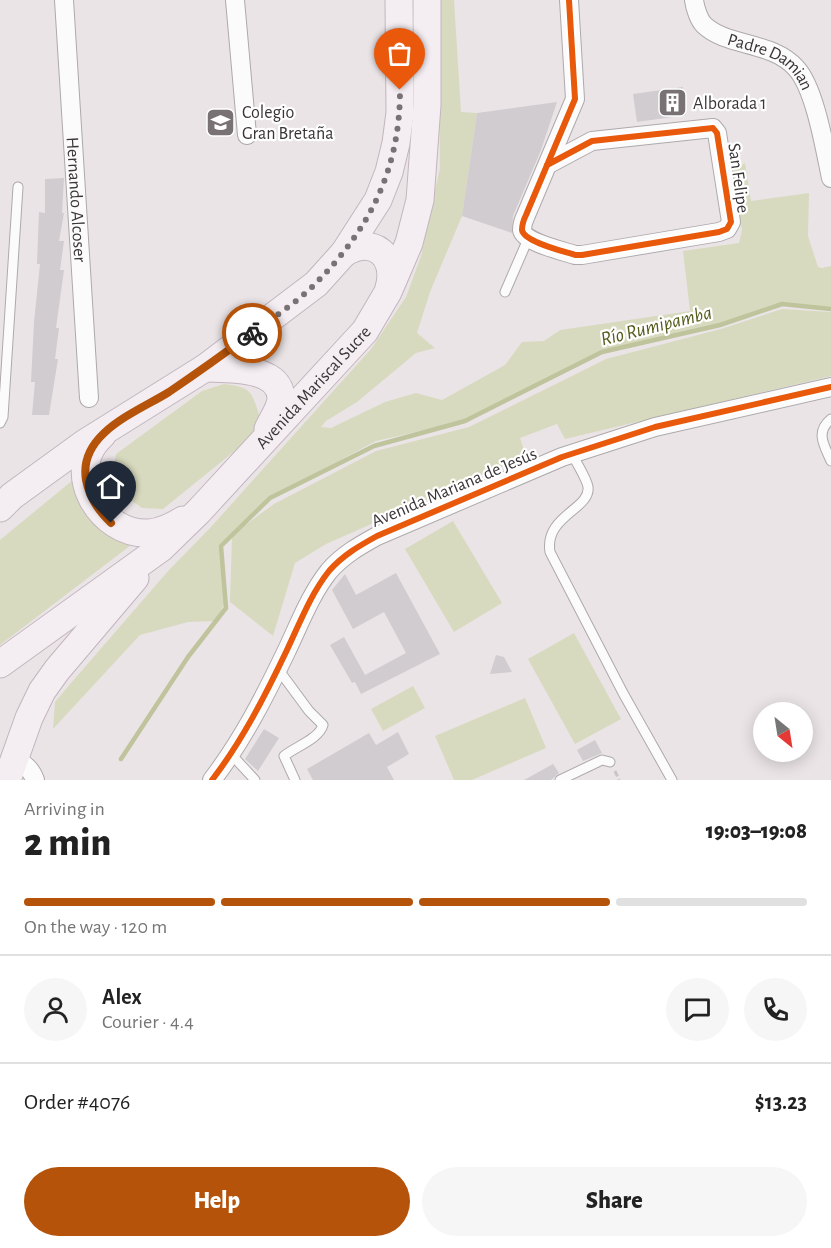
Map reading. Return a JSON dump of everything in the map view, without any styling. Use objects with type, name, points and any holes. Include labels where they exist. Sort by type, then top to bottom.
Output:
[{"type":"main road","points":[[0,508],[12,496],[114,425],[205,368],[316,284],[344,253],[378,200],[389,172],[396,143],[400,113],[399,0]]},
{"type":"main road","name":"Avenida Mariscal Sucre","points":[[0,663],[161,548],[199,511],[364,331],[388,292],[410,243],[420,200],[427,105],[427,0]]},
{"type":"main road","points":[[344,253],[363,245],[381,252],[392,268],[388,292]]},
{"type":"main road","points":[[205,368],[252,372],[273,380],[279,388],[281,400],[263,441]]},
{"type":"main road","points":[[114,425],[97,440],[88,454],[85,474],[88,493],[98,510],[111,523],[129,531],[148,533],[167,529],[199,511]]},
{"type":"main road","points":[[11,769],[29,718],[42,691],[57,670],[161,548]]},
{"type":"street","name":"Hernando Alcoser","points":[[64,0],[89,398]]},
{"type":"street","points":[[235,0],[247,135]]},
{"type":"street","points":[[528,239],[522,228],[575,99],[569,0]]},
{"type":"street","name":"Padre Damian","points":[[694,0],[695,8],[704,25],[720,34],[782,55],[798,69],[807,85],[819,124],[831,178]]},
{"type":"street","name":"San Felipe","points":[[528,239],[582,255],[719,232],[727,229],[731,222],[717,133],[713,128],[592,141],[547,165]]},
{"type":"street","name":"Avenida Mariana de Jesús","points":[[219,775],[278,669],[316,591],[330,570],[350,551],[377,536],[572,454],[655,427],[831,387]]},
{"type":"street","points":[[11,769],[25,764],[35,780]]},
{"type":"lane","points":[[0,423],[3,417],[18,187]]},
{"type":"lane","points":[[505,292],[528,239]]},
{"type":"lane","points":[[831,419],[823,427],[820,438],[831,461]]},
{"type":"lane","points":[[572,454],[588,487],[587,495],[580,504],[559,521],[549,536],[550,552],[623,693],[672,780]]},
{"type":"lane","points":[[278,669],[309,711],[323,725],[322,730],[312,738],[284,756],[295,780]]},
{"type":"lane","points":[[231,754],[255,780]]},
{"type":"lane","points":[[560,780],[602,760],[610,762]]},
{"type":"green space","points":[[438,0],[454,0],[461,112],[477,113],[462,216],[430,292],[417,333],[435,348],[416,353],[357,402],[326,421],[321,427],[331,428],[385,402],[416,393],[442,400],[505,365],[522,342],[544,341],[560,330],[690,311],[683,251],[739,243],[742,230],[733,169],[745,163],[751,201],[809,193],[808,236],[818,267],[831,266],[831,307],[782,304],[721,324],[602,352],[465,421],[376,441],[270,498],[237,531],[274,504],[376,451],[469,427],[606,359],[721,329],[782,309],[831,312],[831,376],[565,439],[557,424],[520,438],[526,456],[326,544],[295,563],[273,636],[230,602],[232,536],[221,546],[225,602],[216,621],[188,622],[140,635],[53,729],[55,702],[169,570],[210,528],[371,349],[406,297],[421,256],[440,168]]},
{"type":"green space","points":[[224,384],[240,387],[250,392],[260,418],[252,437],[163,509],[142,508],[128,498],[117,485],[113,472],[116,454],[202,391]]},
{"type":"green space","points":[[79,475],[77,489],[79,501],[90,521],[110,534],[135,542],[0,645],[0,540]]},
{"type":"green space","points":[[453,521],[502,603],[454,632],[405,549]]},
{"type":"green space","points":[[574,633],[621,719],[575,744],[528,659]]},
{"type":"green space","points":[[413,686],[425,708],[383,731],[371,709]]},
{"type":"green space","points":[[525,698],[546,748],[472,780],[454,780],[435,736]]},
{"type":"building","points":[[683,87],[686,115],[637,122],[633,94]]},
{"type":"building","points":[[557,102],[541,150],[513,216],[512,233],[462,216],[477,113]]},
{"type":"building","points":[[64,178],[62,213],[64,213],[59,241],[64,241],[60,270],[64,270],[56,328],[59,328],[55,359],[58,359],[49,415],[32,415],[35,382],[31,382],[34,322],[40,264],[37,264],[39,212],[45,213],[45,179]]},
{"type":"building","points":[[396,573],[440,654],[361,694],[330,645],[344,637],[365,675],[406,653],[384,612],[353,629],[332,590],[345,574],[356,595]]},
{"type":"building","points":[[496,655],[504,657],[512,672],[490,674]]},
{"type":"building","points":[[264,729],[279,738],[258,771],[245,759]]},
{"type":"building","points":[[398,732],[409,754],[387,767],[394,780],[313,780],[307,769],[369,733],[376,745]]},
{"type":"building","points":[[595,740],[602,753],[583,761],[577,750]]},
{"type":"building","points":[[553,764],[559,773],[551,780],[524,780]]},
{"type":"waterway","name":"Río Rumipamba","points":[[121,759],[188,657],[226,608],[221,546],[270,498],[374,446],[465,421],[602,352],[720,325],[782,304],[831,309]]},
{"type":"cycle path","points":[[547,165],[592,141],[713,128],[717,133],[731,222],[727,229],[719,232],[582,255],[545,246],[524,234],[522,230],[526,215],[575,99],[569,0]]},
{"type":"cycle path","points":[[212,780],[252,718],[316,590],[334,565],[358,547],[377,536],[562,457],[655,427],[831,387]]},
{"type":"way so far","points":[[252,333],[316,284],[344,253],[372,211],[389,172],[396,143],[400,90]]},
{"type":"place","name":"Alborada 1","points":[[672,103]]},
{"type":"place","name":"Colegio Gran Bretaña","points":[[221,122]]},
{"type":"route","points":[[111,523],[98,510],[88,493],[85,474],[88,454],[97,440],[114,425],[205,368],[252,333]]}]
